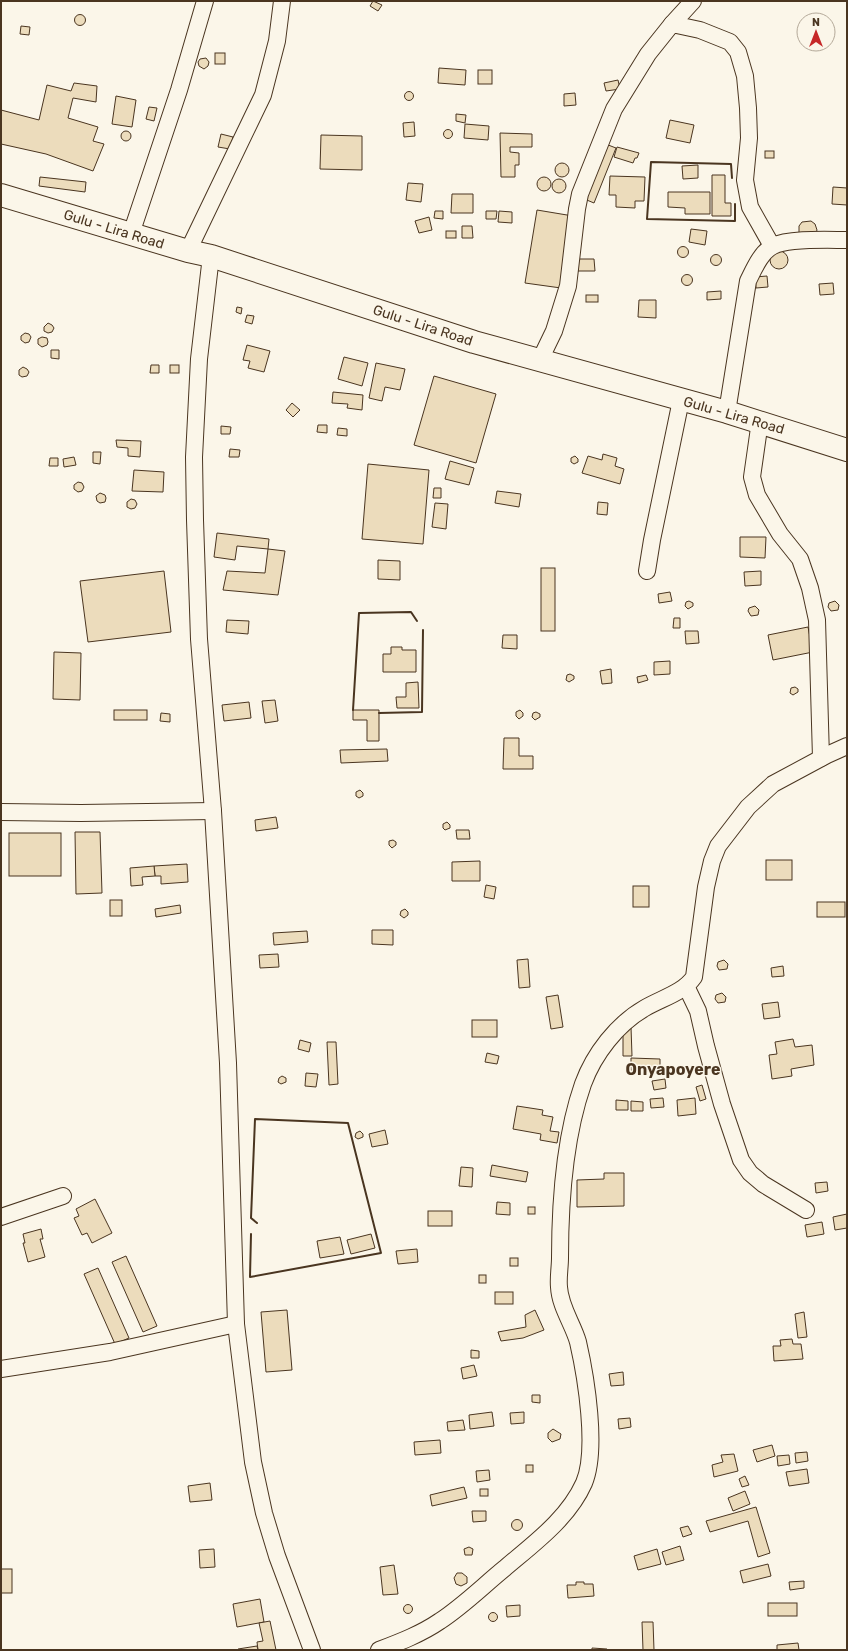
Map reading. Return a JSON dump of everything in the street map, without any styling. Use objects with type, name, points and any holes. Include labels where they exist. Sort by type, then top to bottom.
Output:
[{"type":"main road","name":"Gulu - Lira Road","points":[[1,195],[188,251],[211,256],[474,342],[760,421],[847,450]]},
{"type":"street","points":[[131,234],[179,90],[205,1]]},
{"type":"street","points":[[188,251],[263,95],[278,41],[282,1]]},
{"type":"street","points":[[540,360],[554,331],[568,286],[580,194],[614,109],[648,54],[686,5]]},
{"type":"street","points":[[672,24],[700,30],[730,42],[738,52],[745,76],[748,108],[749,138],[745,180],[750,206],[772,246]]},
{"type":"street","points":[[727,412],[748,281],[757,262],[772,246],[790,241],[847,240]]},
{"type":"street","points":[[211,256],[199,359],[194,457],[199,640],[213,811],[228,1063],[236,1324],[253,1462],[264,1513],[277,1556],[312,1650]]},
{"type":"street","points":[[647,571],[681,400]]},
{"type":"street","points":[[760,421],[752,477],[757,495],[776,528],[800,559],[810,588],[817,620],[821,758]]},
{"type":"street","points":[[380,1650],[410,1639],[439,1622],[472,1598],[541,1537],[561,1517],[584,1484],[590,1465],[588,1410],[578,1342],[574,1330],[566,1315],[559,1288],[561,1204],[568,1142],[574,1112],[584,1082],[596,1057],[624,1022],[645,1008],[686,986],[694,977],[706,887],[712,861],[718,846],[748,807],[773,784],[821,758],[847,746]]},
{"type":"street","points":[[1,812],[81,813],[213,811]]},
{"type":"street","points":[[686,986],[698,1011],[722,1104],[741,1160],[750,1173],[763,1184],[806,1210]]},
{"type":"street","points":[[1,1217],[63,1196]]},
{"type":"street","points":[[1,1369],[110,1352],[236,1324]]},
{"type":"building","points":[[373,1],[382,5],[378,11],[370,6]]},
{"type":"building","points":[[78,15],[82,15],[84,16],[84,24],[78,25],[75,22],[75,18]]},
{"type":"building","points":[[21,26],[30,27],[29,35],[20,34]]},
{"type":"building","points":[[215,53],[225,53],[225,64],[215,64]]},
{"type":"building","points":[[206,58],[209,62],[208,66],[204,69],[199,66],[198,62],[200,59]]},
{"type":"building","points":[[439,68],[466,70],[465,85],[438,83]]},
{"type":"building","points":[[478,70],[492,70],[492,84],[478,84]]},
{"type":"building","points":[[618,80],[620,89],[606,91],[604,83]]},
{"type":"building","points":[[74,83],[97,86],[96,102],[73,98],[68,118],[98,127],[93,141],[104,144],[93,171],[46,154],[1,144],[1,110],[39,120],[47,85],[71,91]]},
{"type":"building","points":[[407,92],[411,92],[413,96],[411,100],[407,100],[405,98],[405,94]]},
{"type":"building","points":[[575,93],[576,105],[564,106],[564,94]]},
{"type":"building","points":[[116,96],[136,100],[132,127],[112,124]]},
{"type":"building","points":[[149,107],[157,108],[154,121],[146,119]]},
{"type":"building","points":[[456,114],[466,115],[465,123],[456,121]]},
{"type":"building","points":[[670,120],[694,125],[690,143],[666,138]]},
{"type":"building","points":[[414,122],[415,136],[404,137],[403,123]]},
{"type":"building","points":[[465,124],[489,126],[488,140],[464,138]]},
{"type":"building","points":[[446,130],[450,130],[452,134],[450,138],[446,138],[444,136],[444,132]]},
{"type":"building","points":[[124,131],[128,131],[130,132],[130,140],[124,141],[121,138],[121,134]]},
{"type":"building","points":[[500,133],[532,134],[532,147],[510,147],[510,152],[519,153],[519,165],[515,165],[515,177],[501,177]]},
{"type":"building","points":[[221,134],[233,137],[230,149],[218,147]]},
{"type":"building","points":[[321,135],[362,136],[362,170],[320,169]]},
{"type":"building","points":[[603,143],[616,148],[594,203],[582,198]]},
{"type":"building","points":[[617,147],[639,153],[637,158],[635,158],[633,163],[614,157]]},
{"type":"building","points":[[765,151],[774,151],[774,158],[765,158]]},
{"type":"building","points":[[562,163],[567,165],[569,170],[567,175],[562,177],[557,175],[555,170],[557,165]]},
{"type":"building","points":[[698,165],[698,178],[683,179],[682,166]]},
{"type":"building","points":[[712,175],[725,175],[725,203],[731,203],[731,216],[712,216]]},
{"type":"building","points":[[610,176],[645,177],[644,201],[635,201],[635,208],[616,207],[616,195],[609,195]]},
{"type":"building","points":[[40,177],[86,182],[85,192],[39,186]]},
{"type":"building","points":[[544,177],[549,179],[551,184],[549,189],[544,191],[539,189],[537,184],[539,179]]},
{"type":"building","points":[[559,179],[564,181],[566,186],[564,191],[559,193],[554,191],[552,186],[554,181]]},
{"type":"building","points":[[408,183],[423,184],[421,202],[406,200]]},
{"type":"building","points":[[833,187],[847,188],[847,205],[832,204]]},
{"type":"building","points":[[668,192],[710,192],[710,214],[685,214],[685,208],[668,207]]},
{"type":"building","points":[[452,194],[473,194],[473,213],[451,213]]},
{"type":"building","points":[[537,210],[573,216],[561,288],[525,283]]},
{"type":"building","points":[[435,211],[443,211],[443,219],[434,218]]},
{"type":"building","points":[[486,211],[497,211],[496,219],[486,219]]},
{"type":"building","points":[[499,211],[512,212],[512,223],[498,222]]},
{"type":"building","points":[[429,217],[432,230],[419,233],[415,221]]},
{"type":"building","points":[[811,221],[815,224],[817,230],[815,236],[799,234],[799,226],[802,222]]},
{"type":"building","points":[[462,226],[472,226],[473,238],[462,238]]},
{"type":"building","points":[[691,229],[707,231],[705,245],[689,242]]},
{"type":"building","points":[[446,231],[456,231],[456,238],[446,238]]},
{"type":"building","points":[[681,247],[685,247],[687,248],[687,256],[681,257],[678,254],[678,250]]},
{"type":"building","points":[[779,251],[785,254],[788,260],[785,266],[779,269],[773,266],[770,260],[773,254]]},
{"type":"building","points":[[714,255],[718,255],[720,256],[720,264],[714,265],[711,262],[711,258]]},
{"type":"building","points":[[576,259],[594,259],[595,271],[576,271]]},
{"type":"building","points":[[685,275],[689,275],[691,276],[691,284],[685,285],[682,282],[682,278]]},
{"type":"building","points":[[767,276],[768,287],[756,288],[755,277]]},
{"type":"building","points":[[833,283],[834,294],[820,295],[819,284]]},
{"type":"building","points":[[721,291],[721,299],[707,300],[707,292]]},
{"type":"building","points":[[586,295],[598,295],[598,302],[586,302]]},
{"type":"building","points":[[639,300],[656,300],[656,318],[638,317]]},
{"type":"building","points":[[237,307],[242,308],[241,314],[236,312]]},
{"type":"building","points":[[247,315],[254,316],[252,324],[245,322]]},
{"type":"building","points":[[48,323],[54,328],[52,332],[48,333],[44,331],[44,327]]},
{"type":"building","points":[[25,333],[29,334],[31,337],[29,342],[25,343],[21,340],[21,336]]},
{"type":"building","points":[[42,337],[47,338],[48,342],[47,345],[42,347],[38,344],[38,339]]},
{"type":"building","points":[[247,345],[270,351],[264,372],[248,368],[250,361],[243,360]]},
{"type":"building","points":[[51,350],[59,350],[59,359],[51,358]]},
{"type":"building","points":[[344,357],[368,363],[362,386],[338,379]]},
{"type":"building","points":[[376,363],[405,369],[400,390],[385,387],[382,401],[369,398]]},
{"type":"building","points":[[151,365],[159,365],[159,373],[150,373]]},
{"type":"building","points":[[170,365],[179,365],[179,373],[170,373]]},
{"type":"building","points":[[23,367],[29,372],[27,376],[22,377],[19,375],[19,370]]},
{"type":"building","points":[[434,376],[496,394],[476,463],[414,445]]},
{"type":"building","points":[[333,392],[363,395],[362,410],[347,408],[348,404],[332,403]]},
{"type":"building","points":[[292,403],[300,410],[293,417],[286,410]]},
{"type":"building","points":[[318,425],[327,425],[327,433],[317,432]]},
{"type":"building","points":[[221,426],[231,427],[230,434],[221,434]]},
{"type":"building","points":[[338,428],[347,429],[347,436],[337,435]]},
{"type":"building","points":[[116,440],[141,441],[140,457],[128,456],[128,448],[117,447]]},
{"type":"building","points":[[230,449],[240,450],[239,457],[229,457]]},
{"type":"building","points":[[93,452],[101,452],[100,464],[93,463]]},
{"type":"building","points":[[603,454],[617,458],[615,466],[624,469],[620,484],[582,473],[588,456],[602,460]]},
{"type":"building","points":[[575,456],[578,459],[578,462],[574,464],[571,462],[571,458]]},
{"type":"building","points":[[74,457],[76,465],[64,467],[63,459]]},
{"type":"building","points":[[50,458],[58,458],[58,466],[49,466]]},
{"type":"building","points":[[450,461],[474,468],[469,485],[445,479]]},
{"type":"building","points":[[368,464],[429,470],[423,544],[362,539]]},
{"type":"building","points":[[134,470],[164,472],[163,492],[132,491]]},
{"type":"building","points":[[78,482],[82,483],[84,487],[82,491],[78,492],[74,489],[74,485]]},
{"type":"building","points":[[434,488],[441,488],[441,498],[433,498]]},
{"type":"building","points":[[497,491],[521,494],[519,507],[495,503]]},
{"type":"building","points":[[100,493],[105,495],[105,502],[100,503],[97,501],[96,496]]},
{"type":"building","points":[[131,499],[135,500],[137,504],[135,508],[131,509],[127,507],[127,502]]},
{"type":"building","points":[[598,502],[608,503],[607,515],[597,514]]},
{"type":"building","points":[[435,503],[448,504],[446,529],[432,527]]},
{"type":"building","points":[[217,533],[269,539],[268,549],[237,546],[235,560],[214,557]]},
{"type":"building","points":[[740,537],[766,537],[765,558],[740,557]]},
{"type":"building","points":[[268,549],[285,551],[278,595],[223,590],[227,571],[265,573]]},
{"type":"building","points":[[378,560],[400,561],[400,580],[378,579]]},
{"type":"building","points":[[541,568],[555,568],[555,631],[541,631]]},
{"type":"building","points":[[164,571],[171,632],[88,642],[80,581]]},
{"type":"building","points":[[761,571],[761,585],[745,586],[744,572]]},
{"type":"building","points":[[670,592],[672,601],[659,603],[658,594]]},
{"type":"building","points":[[689,601],[693,603],[693,606],[688,609],[685,606],[686,602]]},
{"type":"building","points":[[835,601],[839,605],[838,610],[831,611],[828,607],[829,603]]},
{"type":"building","points":[[755,606],[759,610],[758,615],[751,616],[748,611],[749,608]]},
{"type":"building","points":[[674,618],[680,618],[680,628],[673,628]]},
{"type":"building","points":[[227,620],[249,621],[248,634],[226,632]]},
{"type":"building","points":[[808,627],[813,652],[773,660],[768,635]]},
{"type":"building","points":[[685,631],[698,631],[699,643],[686,644]]},
{"type":"building","points":[[503,635],[517,635],[517,649],[502,648]]},
{"type":"building","points":[[391,647],[402,647],[402,650],[416,650],[416,672],[383,672],[383,654],[391,654]]},
{"type":"building","points":[[54,652],[81,653],[80,700],[53,699]]},
{"type":"building","points":[[670,661],[670,674],[654,675],[654,662]]},
{"type":"building","points":[[611,669],[612,683],[602,684],[600,671]]},
{"type":"building","points":[[570,674],[574,676],[574,679],[569,682],[566,680],[567,675]]},
{"type":"building","points":[[646,675],[648,680],[638,683],[637,677]]},
{"type":"building","points":[[418,682],[419,708],[397,708],[396,697],[406,697],[406,683]]},
{"type":"building","points":[[795,687],[798,689],[798,692],[793,695],[790,693],[791,688]]},
{"type":"building","points":[[275,700],[278,721],[265,723],[262,701]]},
{"type":"building","points":[[249,702],[251,718],[224,721],[222,705]]},
{"type":"building","points":[[114,710],[147,710],[147,720],[114,720]]},
{"type":"building","points":[[353,710],[379,710],[379,741],[367,741],[367,720],[353,720]]},
{"type":"building","points":[[520,710],[523,713],[523,716],[519,719],[516,716],[516,712]]},
{"type":"building","points":[[536,712],[540,714],[540,717],[535,720],[532,717],[533,713]]},
{"type":"building","points":[[161,713],[170,714],[170,722],[160,721]]},
{"type":"building","points":[[504,738],[519,738],[519,756],[533,756],[533,769],[503,769]]},
{"type":"building","points":[[387,749],[388,761],[341,763],[340,750]]},
{"type":"building","points":[[360,790],[363,793],[363,796],[359,798],[356,796],[356,792]]},
{"type":"building","points":[[276,817],[278,828],[256,831],[255,820]]},
{"type":"building","points":[[447,822],[450,825],[450,828],[445,830],[443,828],[443,824]]},
{"type":"building","points":[[456,830],[469,830],[470,839],[457,839]]},
{"type":"building","points":[[75,832],[100,832],[102,893],[76,894]]},
{"type":"building","points":[[9,833],[61,833],[61,876],[9,876]]},
{"type":"building","points":[[393,840],[396,842],[396,845],[392,848],[389,845],[389,841]]},
{"type":"building","points":[[766,860],[792,860],[792,880],[766,880]]},
{"type":"building","points":[[480,861],[480,881],[452,881],[452,862]]},
{"type":"building","points":[[187,864],[188,882],[161,884],[161,876],[155,876],[154,866]]},
{"type":"building","points":[[154,866],[155,876],[142,877],[143,885],[131,886],[130,868]]},
{"type":"building","points":[[486,885],[496,887],[494,899],[484,897]]},
{"type":"building","points":[[633,886],[649,886],[649,907],[633,907]]},
{"type":"building","points":[[110,900],[122,900],[122,916],[110,916]]},
{"type":"building","points":[[817,902],[845,902],[845,917],[817,917]]},
{"type":"building","points":[[180,905],[181,913],[156,917],[155,909]]},
{"type":"building","points":[[405,909],[408,912],[408,915],[404,918],[400,915],[401,911]]},
{"type":"building","points":[[372,930],[393,930],[393,945],[372,944]]},
{"type":"building","points":[[307,931],[308,942],[274,945],[273,933]]},
{"type":"building","points":[[278,954],[279,967],[260,968],[259,955]]},
{"type":"building","points":[[528,959],[530,987],[519,988],[517,960]]},
{"type":"building","points":[[724,960],[728,964],[727,969],[719,970],[717,966],[718,962]]},
{"type":"building","points":[[783,966],[784,976],[772,977],[771,968]]},
{"type":"building","points":[[722,993],[726,997],[725,1002],[718,1003],[715,999],[716,995]]},
{"type":"building","points":[[558,995],[563,1027],[551,1029],[546,997]]},
{"type":"building","points":[[778,1002],[780,1017],[764,1019],[762,1004]]},
{"type":"building","points":[[472,1020],[497,1020],[497,1037],[472,1037]]},
{"type":"building","points":[[631,1027],[632,1056],[623,1056],[623,1031]]},
{"type":"building","points":[[793,1039],[795,1047],[812,1045],[814,1065],[791,1069],[792,1076],[772,1079],[769,1055],[777,1054],[775,1042]]},
{"type":"building","points":[[300,1040],[311,1043],[309,1052],[298,1049]]},
{"type":"building","points":[[327,1042],[336,1042],[338,1084],[329,1085]]},
{"type":"building","points":[[487,1053],[499,1056],[497,1064],[485,1062]]},
{"type":"building","points":[[631,1058],[660,1059],[660,1072],[631,1070]]},
{"type":"building","points":[[306,1073],[318,1074],[316,1087],[305,1086]]},
{"type":"building","points":[[282,1076],[286,1078],[286,1082],[281,1084],[278,1082],[279,1078]]},
{"type":"building","points":[[665,1079],[666,1088],[654,1090],[652,1081]]},
{"type":"building","points":[[702,1085],[706,1099],[700,1101],[696,1087]]},
{"type":"building","points":[[663,1098],[664,1107],[651,1108],[650,1099]]},
{"type":"building","points":[[695,1098],[696,1114],[678,1116],[677,1100]]},
{"type":"building","points":[[616,1100],[628,1101],[628,1110],[616,1110]]},
{"type":"building","points":[[631,1101],[643,1102],[643,1111],[631,1111]]},
{"type":"building","points":[[517,1106],[543,1110],[542,1115],[553,1117],[550,1131],[559,1132],[557,1143],[540,1140],[541,1134],[513,1129]]},
{"type":"building","points":[[385,1130],[388,1144],[372,1147],[369,1134]]},
{"type":"building","points":[[360,1131],[363,1134],[363,1137],[358,1139],[355,1137],[356,1133]]},
{"type":"building","points":[[492,1165],[528,1172],[526,1182],[490,1176]]},
{"type":"building","points":[[461,1167],[473,1168],[472,1187],[459,1186]]},
{"type":"building","points":[[604,1173],[624,1173],[624,1206],[577,1207],[577,1180],[604,1179]]},
{"type":"building","points":[[827,1182],[828,1191],[816,1193],[815,1183]]},
{"type":"building","points":[[95,1199],[112,1233],[92,1243],[87,1233],[82,1235],[74,1218],[79,1216],[76,1209]]},
{"type":"building","points":[[497,1202],[510,1203],[510,1215],[496,1214]]},
{"type":"building","points":[[528,1207],[535,1207],[535,1214],[528,1214]]},
{"type":"building","points":[[428,1211],[452,1211],[452,1226],[428,1226]]},
{"type":"building","points":[[847,1214],[847,1228],[835,1230],[833,1217]]},
{"type":"building","points":[[822,1222],[824,1234],[807,1237],[805,1225]]},
{"type":"building","points":[[41,1229],[43,1239],[40,1239],[45,1257],[28,1262],[23,1243],[25,1243],[23,1234]]},
{"type":"building","points":[[371,1234],[375,1248],[351,1254],[347,1240]]},
{"type":"building","points":[[340,1237],[344,1254],[320,1258],[317,1241]]},
{"type":"building","points":[[417,1249],[418,1262],[398,1264],[396,1251]]},
{"type":"building","points":[[126,1256],[157,1326],[143,1332],[112,1262]]},
{"type":"building","points":[[510,1258],[518,1258],[518,1266],[510,1266]]},
{"type":"building","points":[[98,1268],[129,1338],[115,1344],[84,1274]]},
{"type":"building","points":[[479,1275],[486,1275],[486,1283],[479,1283]]},
{"type":"building","points":[[495,1292],[513,1292],[513,1304],[495,1304]]},
{"type":"building","points":[[287,1310],[292,1370],[266,1372],[261,1312]]},
{"type":"building","points":[[535,1310],[544,1330],[523,1338],[501,1341],[498,1332],[526,1327],[525,1315]]},
{"type":"building","points":[[804,1312],[807,1337],[798,1338],[795,1314]]},
{"type":"building","points":[[792,1339],[793,1344],[801,1344],[803,1359],[774,1361],[773,1346],[781,1346],[780,1340]]},
{"type":"building","points":[[471,1350],[479,1351],[479,1358],[471,1358]]},
{"type":"building","points":[[474,1365],[477,1376],[463,1379],[461,1368]]},
{"type":"building","points":[[623,1372],[624,1385],[611,1386],[609,1374]]},
{"type":"building","points":[[532,1395],[540,1395],[540,1403],[532,1402]]},
{"type":"building","points":[[492,1412],[494,1426],[470,1429],[469,1415]]},
{"type":"building","points":[[524,1412],[524,1423],[511,1424],[510,1413]]},
{"type":"building","points":[[630,1418],[631,1427],[619,1429],[618,1419]]},
{"type":"building","points":[[463,1420],[465,1430],[448,1431],[447,1422]]},
{"type":"building","points":[[553,1429],[561,1434],[560,1439],[552,1442],[548,1438],[548,1433]]},
{"type":"building","points":[[440,1440],[441,1453],[415,1455],[414,1442]]},
{"type":"building","points":[[772,1445],[775,1456],[757,1462],[753,1450]]},
{"type":"building","points":[[807,1452],[808,1461],[796,1463],[795,1453]]},
{"type":"building","points":[[734,1454],[738,1471],[714,1477],[712,1465],[723,1462],[721,1455]]},
{"type":"building","points":[[789,1455],[790,1464],[778,1466],[777,1456]]},
{"type":"building","points":[[526,1465],[533,1465],[533,1472],[526,1472]]},
{"type":"building","points":[[807,1469],[809,1483],[789,1486],[786,1472]]},
{"type":"building","points":[[489,1470],[490,1480],[477,1482],[476,1471]]},
{"type":"building","points":[[745,1476],[749,1485],[742,1487],[739,1479]]},
{"type":"building","points":[[210,1483],[212,1500],[190,1502],[188,1486]]},
{"type":"building","points":[[464,1487],[467,1498],[432,1506],[430,1495]]},
{"type":"building","points":[[480,1489],[488,1489],[488,1496],[480,1496]]},
{"type":"building","points":[[745,1491],[750,1504],[733,1511],[728,1498]]},
{"type":"building","points":[[756,1507],[770,1553],[758,1557],[748,1521],[710,1532],[706,1521]]},
{"type":"building","points":[[472,1511],[486,1511],[486,1521],[473,1522]]},
{"type":"building","points":[[517,1519],[521,1521],[523,1525],[521,1529],[517,1531],[513,1529],[511,1525],[513,1521]]},
{"type":"building","points":[[688,1526],[692,1534],[683,1537],[680,1528]]},
{"type":"building","points":[[680,1546],[684,1560],[666,1565],[662,1552]]},
{"type":"building","points":[[469,1547],[473,1549],[472,1555],[465,1555],[464,1549]]},
{"type":"building","points":[[214,1549],[215,1567],[200,1568],[199,1550]]},
{"type":"building","points":[[657,1549],[661,1564],[638,1570],[634,1556]]},
{"type":"building","points":[[768,1564],[771,1576],[743,1583],[740,1571]]},
{"type":"building","points":[[394,1565],[398,1594],[383,1595],[380,1567]]},
{"type":"building","points":[[1,1569],[12,1569],[12,1593],[1,1593]]},
{"type":"building","points":[[457,1573],[462,1573],[467,1577],[467,1583],[461,1586],[456,1584],[454,1578]]},
{"type":"building","points":[[804,1581],[804,1588],[790,1590],[789,1582]]},
{"type":"building","points":[[576,1582],[593,1584],[594,1596],[568,1598],[567,1585],[576,1585]]},
{"type":"building","points":[[260,1599],[264,1622],[237,1627],[233,1604]]},
{"type":"building","points":[[768,1603],[797,1603],[797,1616],[768,1616]]},
{"type":"building","points":[[406,1605],[410,1605],[412,1609],[410,1613],[406,1613],[404,1611],[404,1607]]},
{"type":"building","points":[[520,1605],[520,1616],[507,1617],[506,1606]]},
{"type":"building","points":[[491,1613],[495,1613],[497,1617],[495,1621],[491,1621],[489,1619],[489,1615]]},
{"type":"building","points":[[270,1621],[276,1650],[258,1650],[257,1642],[263,1641],[259,1623]]},
{"type":"building","points":[[642,1622],[653,1622],[654,1650],[643,1650]]},
{"type":"building","points":[[798,1643],[799,1650],[777,1650],[777,1645]]},
{"type":"building","points":[[257,1646],[258,1650],[238,1650],[238,1649]]},
{"type":"building","points":[[592,1648],[607,1649],[607,1650],[592,1650]]},
{"type":"wall","points":[[732,178],[731,164],[651,162],[647,219],[735,221],[735,204]]},
{"type":"wall","points":[[353,710],[359,613],[411,612],[417,621]]},
{"type":"wall","points":[[379,713],[422,712],[423,630]]},
{"type":"wall","points":[[251,1234],[250,1277],[381,1253],[348,1123],[255,1119],[251,1218],[257,1223]]},
{"type":"district","name":"Onyapoyere","points":[[673,1069]]}]
